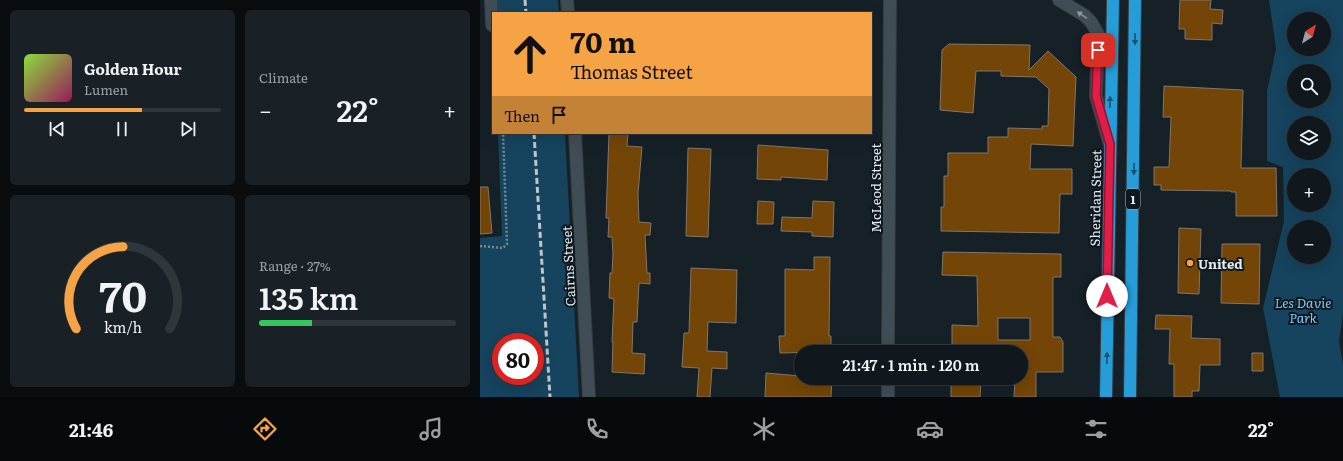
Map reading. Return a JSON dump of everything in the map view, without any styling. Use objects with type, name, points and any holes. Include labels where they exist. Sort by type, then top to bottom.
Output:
[{"type":"highway","name":"Sheridan Street","points":[[1106,397],[1112,0]]},
{"type":"highway","name":"1","points":[[1130,397],[1135,0]]},
{"type":"street","points":[[491,0],[492,25]]},
{"type":"street","points":[[568,0],[568,12]]},
{"type":"street","name":"McLeod Street","points":[[888,345],[890,0]]},
{"type":"street","points":[[1059,0],[1084,15],[1091,22],[1098,34],[1096,96],[1110,144]]},
{"type":"street","name":"Cairns Street","points":[[575,134],[589,397]]},
{"type":"street","points":[[888,385],[888,397]]},
{"type":"path","points":[[480,246],[503,248],[507,244],[503,134]]},
{"type":"green space","points":[[493,0],[558,0],[559,12],[493,12]]},
{"type":"green space","name":"Les Davie Park","points":[[1269,0],[1343,0],[1343,314],[1339,341],[1343,365],[1343,397],[1280,397],[1263,308],[1284,221],[1283,167],[1267,161],[1267,91],[1276,49]]},
{"type":"green space","points":[[498,134],[565,134],[579,397],[480,397],[480,238],[502,236]]},
{"type":"building","points":[[1180,0],[1211,0],[1210,9],[1223,10],[1222,24],[1212,23],[1212,40],[1185,39],[1185,29],[1179,29]]},
{"type":"building","points":[[949,44],[1030,45],[1029,70],[1048,51],[1076,77],[1073,146],[1031,144],[1030,169],[1072,169],[1072,194],[1060,194],[1059,233],[941,231],[941,207],[944,207],[944,176],[948,176],[948,153],[988,153],[988,137],[1008,137],[1008,128],[1042,129],[1042,126],[1048,126],[1049,89],[1036,77],[1001,76],[1001,71],[976,71],[973,113],[940,110],[942,50]]},
{"type":"building","points":[[1164,86],[1243,90],[1241,168],[1276,168],[1277,216],[1236,216],[1236,192],[1161,190],[1161,185],[1154,185],[1154,167],[1169,167],[1171,117],[1163,117]]},
{"type":"building","points":[[609,134],[628,134],[627,146],[642,147],[638,193],[639,222],[651,223],[650,235],[645,235],[647,273],[650,273],[650,284],[639,283],[637,322],[633,322],[632,353],[645,354],[644,374],[612,372],[614,299],[609,298],[610,273],[612,273],[613,254],[612,237],[608,237],[609,218],[606,218]]},
{"type":"building","points":[[758,145],[828,150],[827,180],[781,177],[781,180],[757,179]]},
{"type":"building","points":[[688,148],[711,149],[708,237],[686,236]]},
{"type":"building","points":[[480,187],[488,187],[492,233],[480,234]]},
{"type":"building","points":[[758,201],[774,202],[773,224],[757,224]]},
{"type":"building","points":[[813,201],[834,202],[833,237],[812,236],[812,232],[781,231],[782,217],[812,218]]},
{"type":"building","points":[[1179,228],[1201,229],[1199,294],[1178,293]]},
{"type":"building","points":[[1222,244],[1260,244],[1259,304],[1221,303]]},
{"type":"building","points":[[943,252],[1061,254],[1061,277],[1053,277],[1053,337],[1060,337],[1063,342],[1063,372],[1036,372],[1036,397],[1014,397],[1015,385],[1028,385],[1028,345],[952,345],[952,325],[978,326],[977,276],[942,275]],"holes":[[[998,318],[1030,318],[1030,340],[998,340]]]},
{"type":"building","points":[[814,257],[830,257],[829,336],[831,336],[831,345],[794,345],[794,353],[780,353],[779,336],[785,336],[785,269],[814,270]]},
{"type":"building","points":[[691,268],[737,270],[736,323],[708,322],[707,351],[727,352],[727,369],[712,368],[710,397],[697,397],[699,368],[682,367],[684,333],[689,333]]},
{"type":"building","points":[[1156,315],[1192,316],[1191,338],[1220,339],[1220,365],[1200,365],[1199,391],[1192,391],[1192,397],[1174,397],[1174,364],[1169,364],[1170,329],[1155,329]]},
{"type":"building","points":[[1252,353],[1263,353],[1263,371],[1252,371]]},
{"type":"building","points":[[766,373],[794,375],[794,385],[832,385],[831,397],[765,397]]},
{"type":"building","points":[[951,385],[981,385],[980,397],[951,397]]},
{"type":"railway","points":[[525,0],[526,12]]},
{"type":"railway","points":[[534,134],[550,397]]},
{"type":"place","name":"United","points":[[1190,263]]},
{"type":"route","points":[[1098,50],[1096,96],[1110,144],[1107,296]]}]
